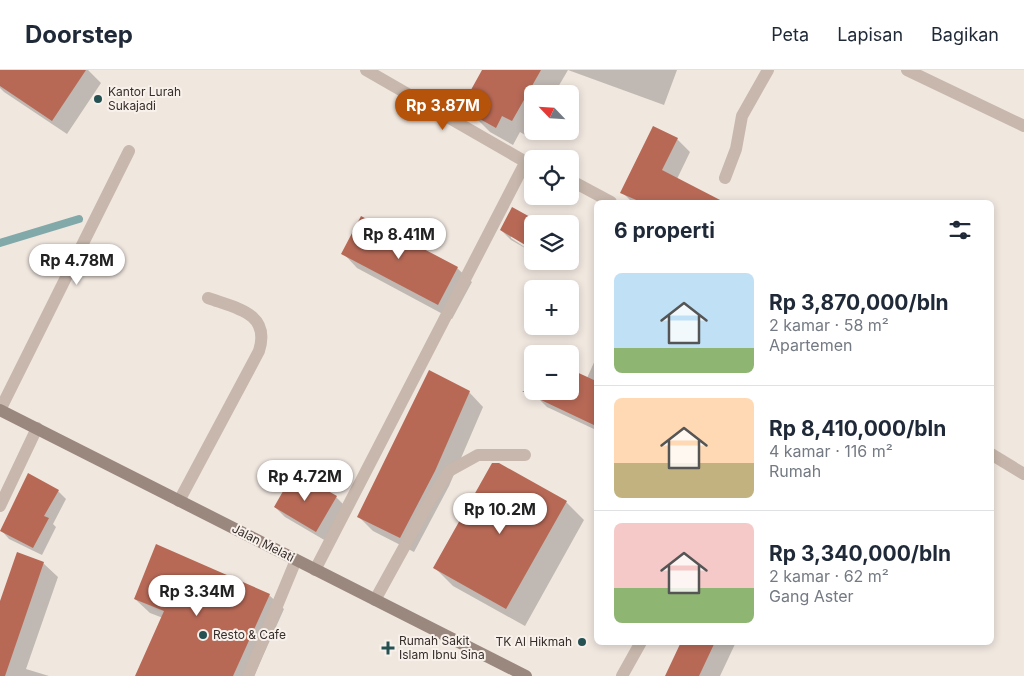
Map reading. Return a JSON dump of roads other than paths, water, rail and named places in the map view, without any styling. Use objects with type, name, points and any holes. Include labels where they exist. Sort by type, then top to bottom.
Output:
[{"type":"street","points":[[366,70],[524,161]]},
{"type":"street","points":[[725,178],[736,149],[742,116],[768,70]]},
{"type":"street","points":[[907,70],[1024,126]]},
{"type":"street","points":[[0,410],[129,151]]},
{"type":"street","points":[[315,570],[524,173]]},
{"type":"street","points":[[579,185],[607,200]]},
{"type":"street","points":[[179,501],[259,351],[263,337],[260,323],[242,310],[208,298]]},
{"type":"street","name":"Jalan Melati","points":[[0,410],[526,676]]},
{"type":"street","points":[[0,506],[37,428]]},
{"type":"street","points":[[375,600],[428,502],[449,471],[478,455],[525,456]]},
{"type":"street","points":[[994,456],[1024,474]]},
{"type":"street","points":[[248,676],[296,560]]},
{"type":"street","points":[[622,676],[638,645]]},
{"type":"waterway","points":[[0,243],[79,219]]},
{"type":"place","name":"Kantor Lurah Sukajadi","points":[[98,99]]},
{"type":"place","name":"Resto & Cafe","points":[[203,635]]},
{"type":"place","name":"TK Al Hikmah","points":[[582,642]]},
{"type":"place","name":"Rumah Sakit Islam Ibnu Sina","points":[[388,648]]}]
